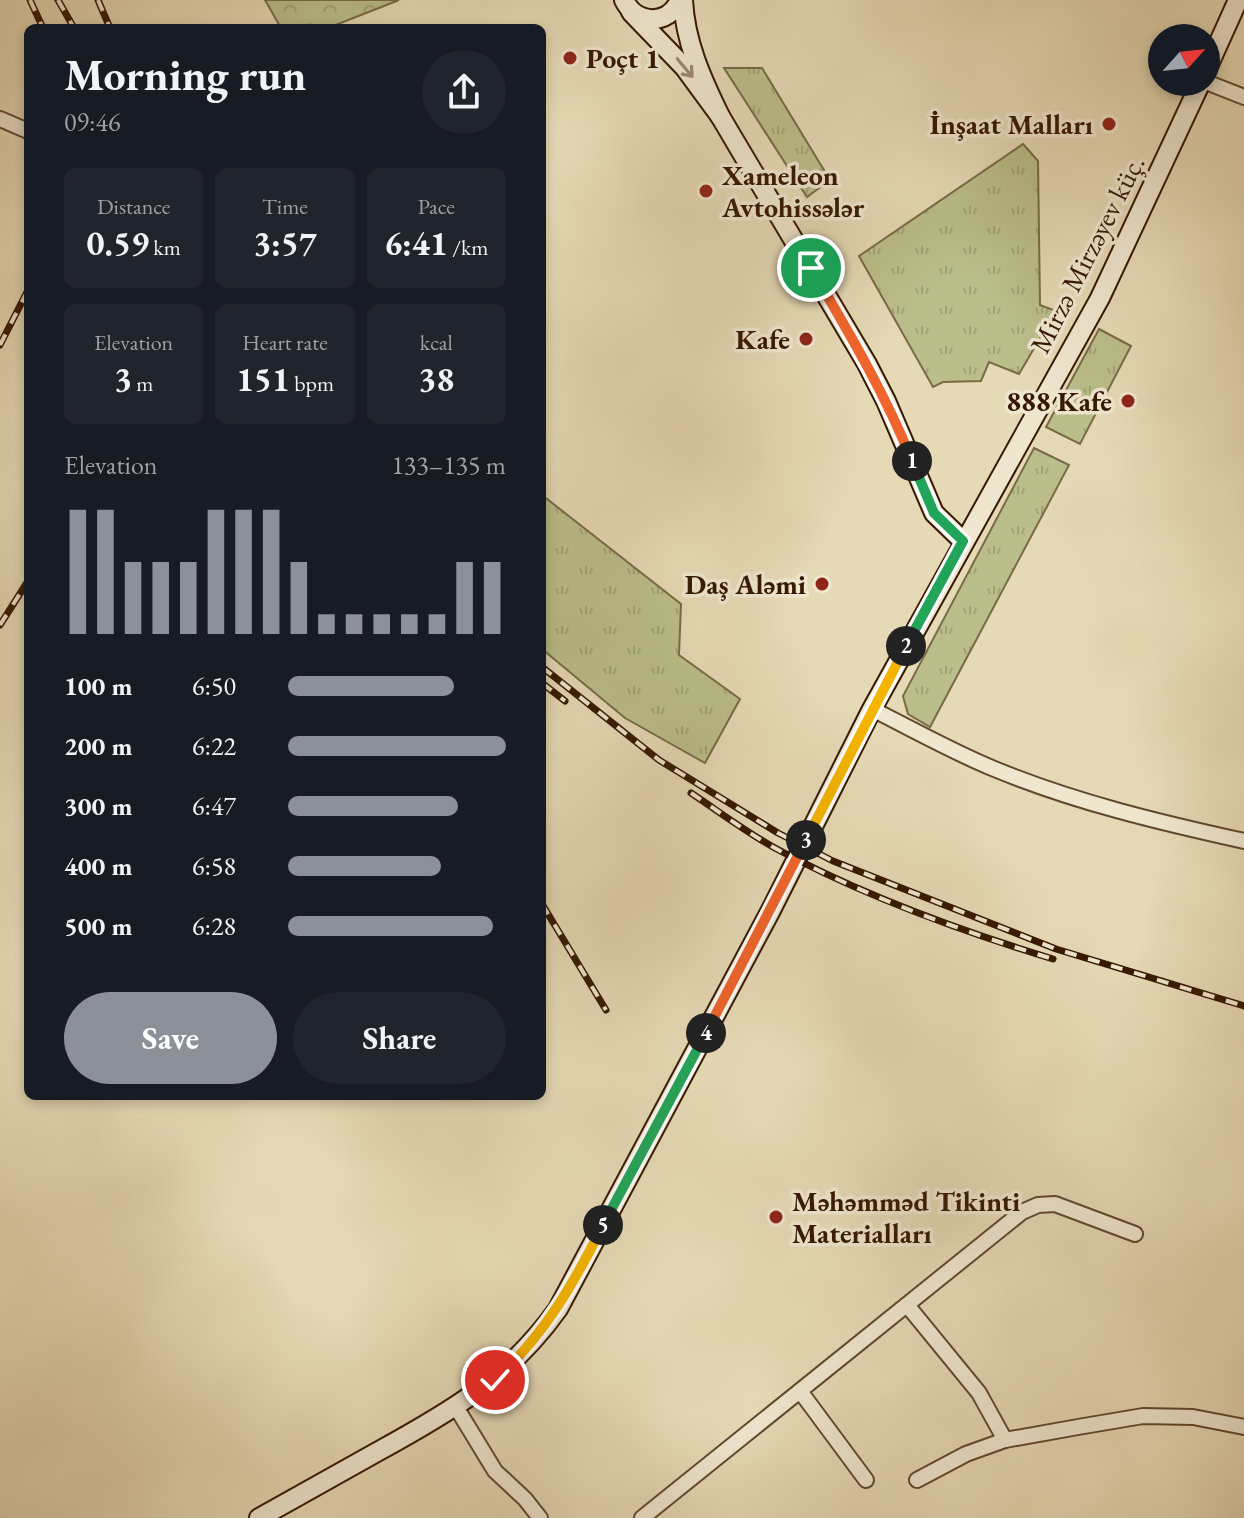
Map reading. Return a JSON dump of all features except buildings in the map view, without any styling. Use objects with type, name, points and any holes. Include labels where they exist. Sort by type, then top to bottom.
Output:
[{"type":"main road","points":[[1220,40],[1238,0]]},
{"type":"main road","points":[[626,4],[647,20],[664,18],[686,2]]},
{"type":"main road","points":[[686,2],[687,36],[720,116]]},
{"type":"main road","points":[[626,4],[684,67],[720,116],[867,364],[934,513],[963,541]]},
{"type":"main road","name":"Mirzə Mirzəyev küç.","points":[[259,1518],[456,1407],[510,1366],[543,1331],[558,1309],[764,924],[872,709],[1100,298],[1197,96]]},
{"type":"street","points":[[1220,88],[1244,97]]},
{"type":"street","points":[[0,119],[24,129]]},
{"type":"street","points":[[872,709],[991,768],[1081,801],[1244,841]]},
{"type":"street","points":[[642,1518],[1022,1212],[1038,1205],[1055,1204],[1135,1234]]},
{"type":"street","points":[[907,1305],[979,1393],[1005,1440]]},
{"type":"street","points":[[800,1391],[866,1480]]},
{"type":"street","points":[[456,1407],[495,1471],[540,1518]]},
{"type":"street","points":[[917,1480],[966,1454],[1005,1440],[1143,1416],[1193,1417],[1244,1427]]},
{"type":"green space","points":[[265,0],[399,0],[338,24],[279,24]]},
{"type":"green space","points":[[724,68],[762,68],[830,180],[807,197]]},
{"type":"green space","points":[[1023,144],[1038,161],[1040,305],[1056,311],[1019,374],[989,362],[981,381],[943,382],[933,387],[859,256]]},
{"type":"green space","points":[[1099,329],[1131,346],[1080,444],[1046,427]]},
{"type":"green space","points":[[1034,448],[1069,465],[930,727],[908,714],[903,696]]},
{"type":"green space","points":[[546,498],[681,604],[679,655],[740,699],[705,763],[625,718],[546,652]]},
{"type":"railway","points":[[30,0],[41,24]]},
{"type":"railway","points":[[58,0],[72,24]]},
{"type":"railway","points":[[98,0],[108,24]]},
{"type":"railway","points":[[0,345],[24,298]]},
{"type":"railway","points":[[0,625],[24,587]]},
{"type":"railway","points":[[546,670],[659,760],[778,833],[833,861],[1056,949],[1244,1006]]},
{"type":"railway","points":[[546,686],[565,701]]},
{"type":"railway","points":[[691,793],[773,847],[841,881],[946,923],[1053,959]]},
{"type":"railway","points":[[546,911],[606,1010]]},
{"type":"place","name":"Poçt 1","points":[[570,58]]},
{"type":"place","name":"İnşaat Malları","points":[[1109,124]]},
{"type":"place","name":"Xameleon Avtohissələr","points":[[706,191]]},
{"type":"place","name":"Kafe","points":[[806,339]]},
{"type":"place","name":"888 Kafe","points":[[1128,401]]},
{"type":"place","name":"Daş Aləmi","points":[[822,584]]},
{"type":"place","name":"Məhəmməd Tikinti Materialları","points":[[776,1217]]},
{"type":"route","points":[[495,1380],[543,1331],[582,1268],[770,912],[872,709],[963,541],[934,513],[886,401],[811,268]]}]
